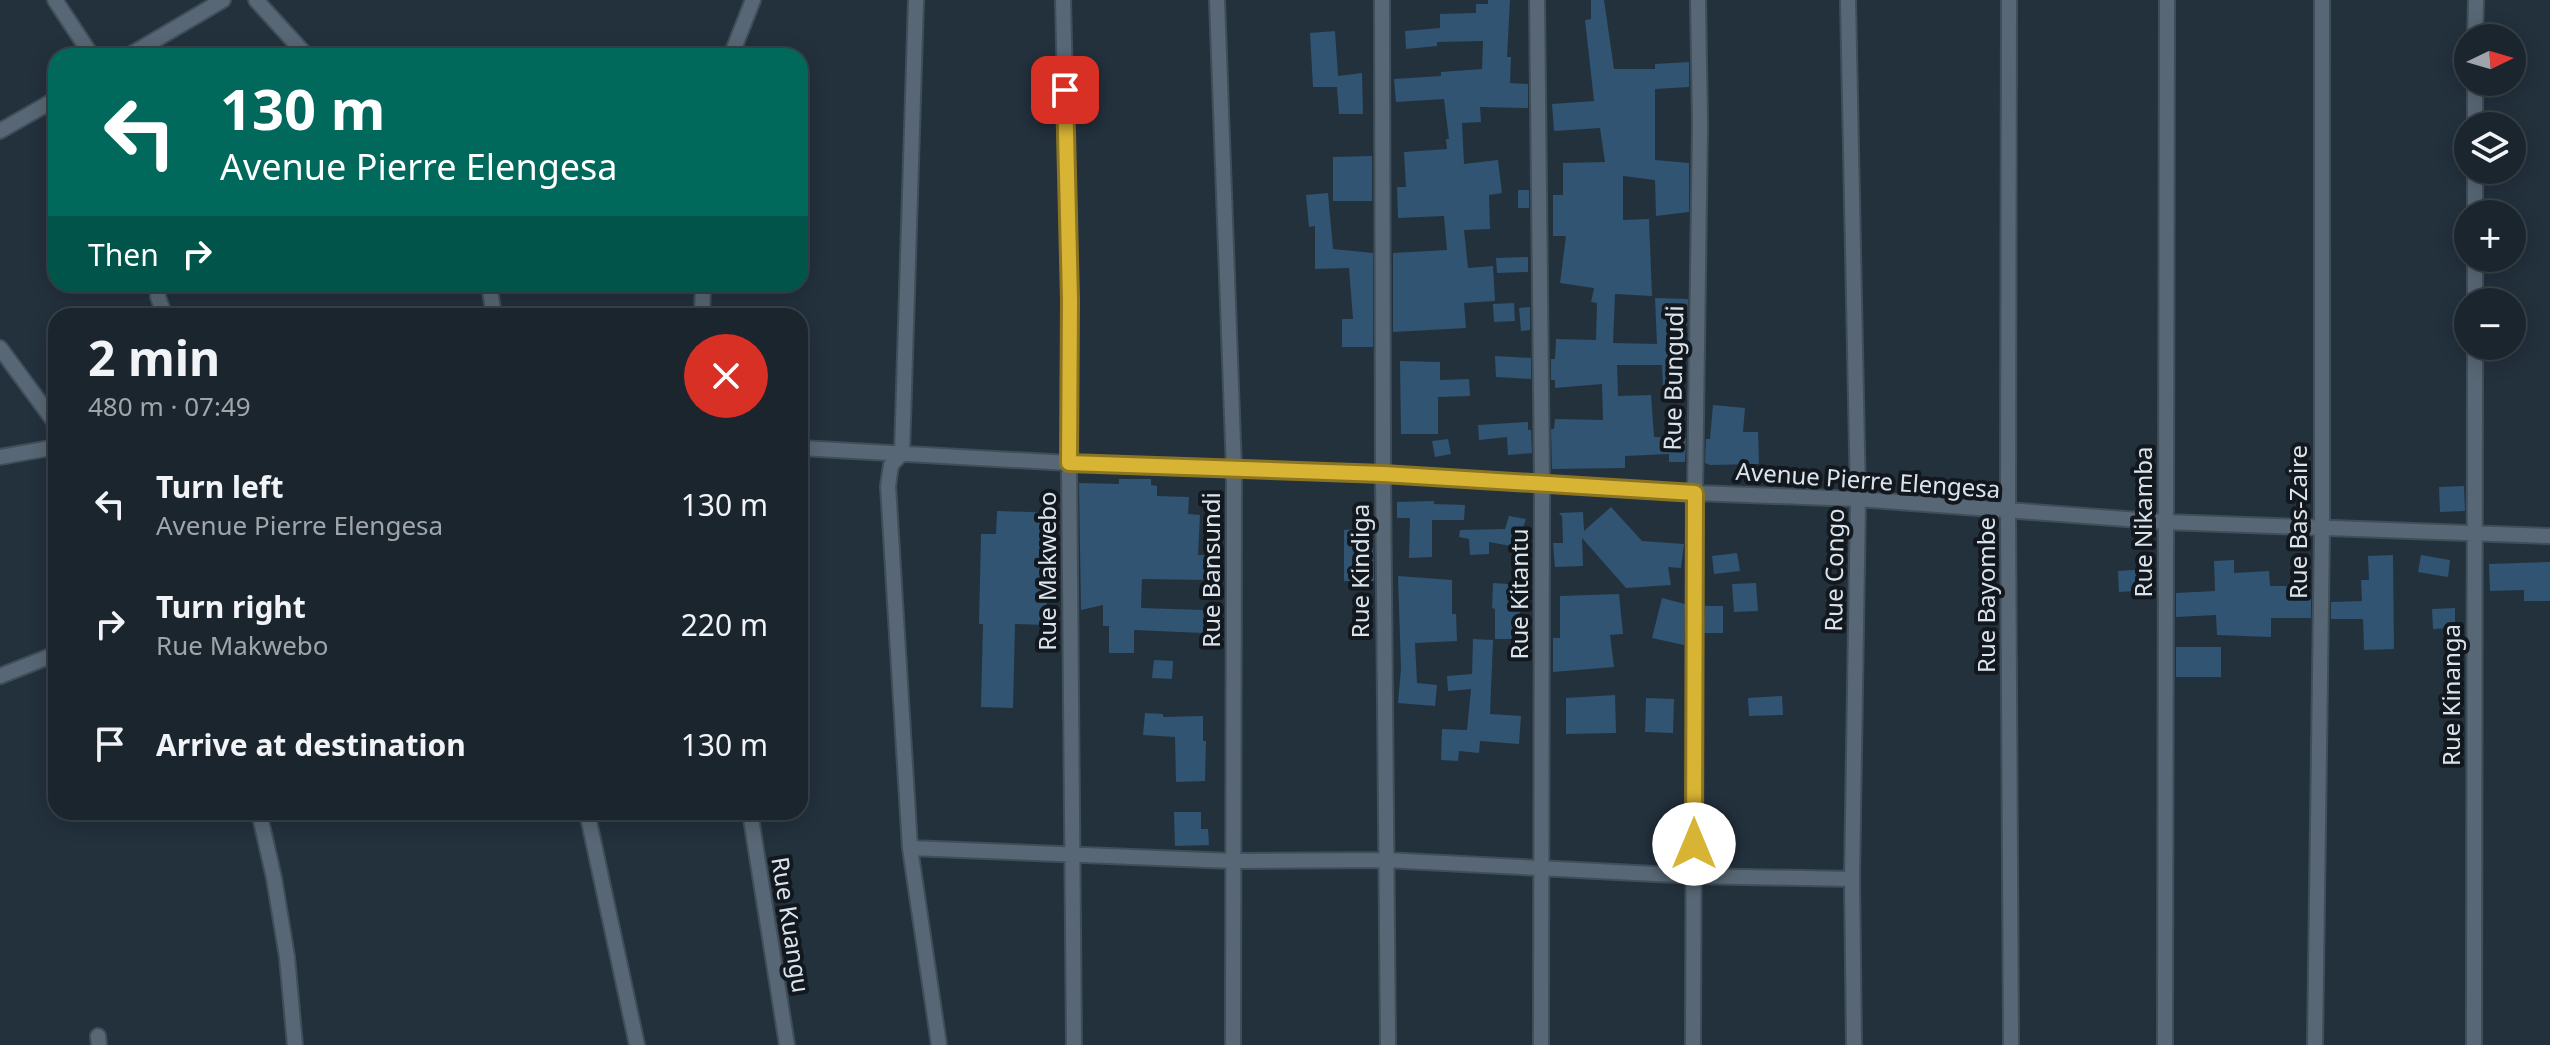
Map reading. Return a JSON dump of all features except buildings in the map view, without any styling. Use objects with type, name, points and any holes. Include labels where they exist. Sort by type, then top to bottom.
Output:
[{"type":"street","points":[[55,0],[87,48]]},
{"type":"street","points":[[142,48],[223,0]]},
{"type":"street","points":[[256,0],[300,48]]},
{"type":"street","points":[[734,48],[753,0]]},
{"type":"street","points":[[916,0],[902,453],[891,465],[888,486],[910,848],[939,1045]]},
{"type":"street","name":"Rue Makwebo","points":[[1063,0],[1070,300],[1074,1045]]},
{"type":"street","name":"Rue Bansundi","points":[[1217,0],[1234,470],[1233,1045]]},
{"type":"street","name":"Rue Kindiga","points":[[1382,0],[1388,1045]]},
{"type":"street","name":"Rue Kitantu","points":[[1537,0],[1542,484],[1541,1045]]},
{"type":"street","name":"Rue Bungudi","points":[[1693,1045],[1700,124],[1698,0]]},
{"type":"street","name":"Rue Congo","points":[[1848,0],[1858,499],[1852,879],[1854,1045]]},
{"type":"street","name":"Rue Bayombe","points":[[2009,0],[2011,1045]]},
{"type":"street","name":"Rue Nikamba","points":[[2165,1045],[2167,0]]},
{"type":"street","name":"Rue Bas-Zaire","points":[[2315,1045],[2322,529],[2322,0]]},
{"type":"street","points":[[2475,24],[2476,0]]},
{"type":"street","points":[[0,131],[48,104]]},
{"type":"street","points":[[0,348],[48,413]]},
{"type":"street","name":"Rue Kinanga","points":[[2474,1045],[2475,360]]},
{"type":"street","points":[[0,457],[48,448]]},
{"type":"street","name":"Avenue Pierre Elengesa","points":[[808,448],[1858,499],[2166,522],[2550,536]]},
{"type":"street","points":[[0,676],[48,657]]},
{"type":"street","points":[[261,820],[287,957],[295,1045]]},
{"type":"street","points":[[589,820],[637,1045]]},
{"type":"street","name":"Rue Kuangu","points":[[751,820],[787,1045]]},
{"type":"street","points":[[910,848],[1232,861],[1385,860],[1694,876],[1852,879]]},
{"type":"route","points":[[1065,90],[1070,300],[1069,463],[1383,474],[1695,493],[1694,844]]}]
